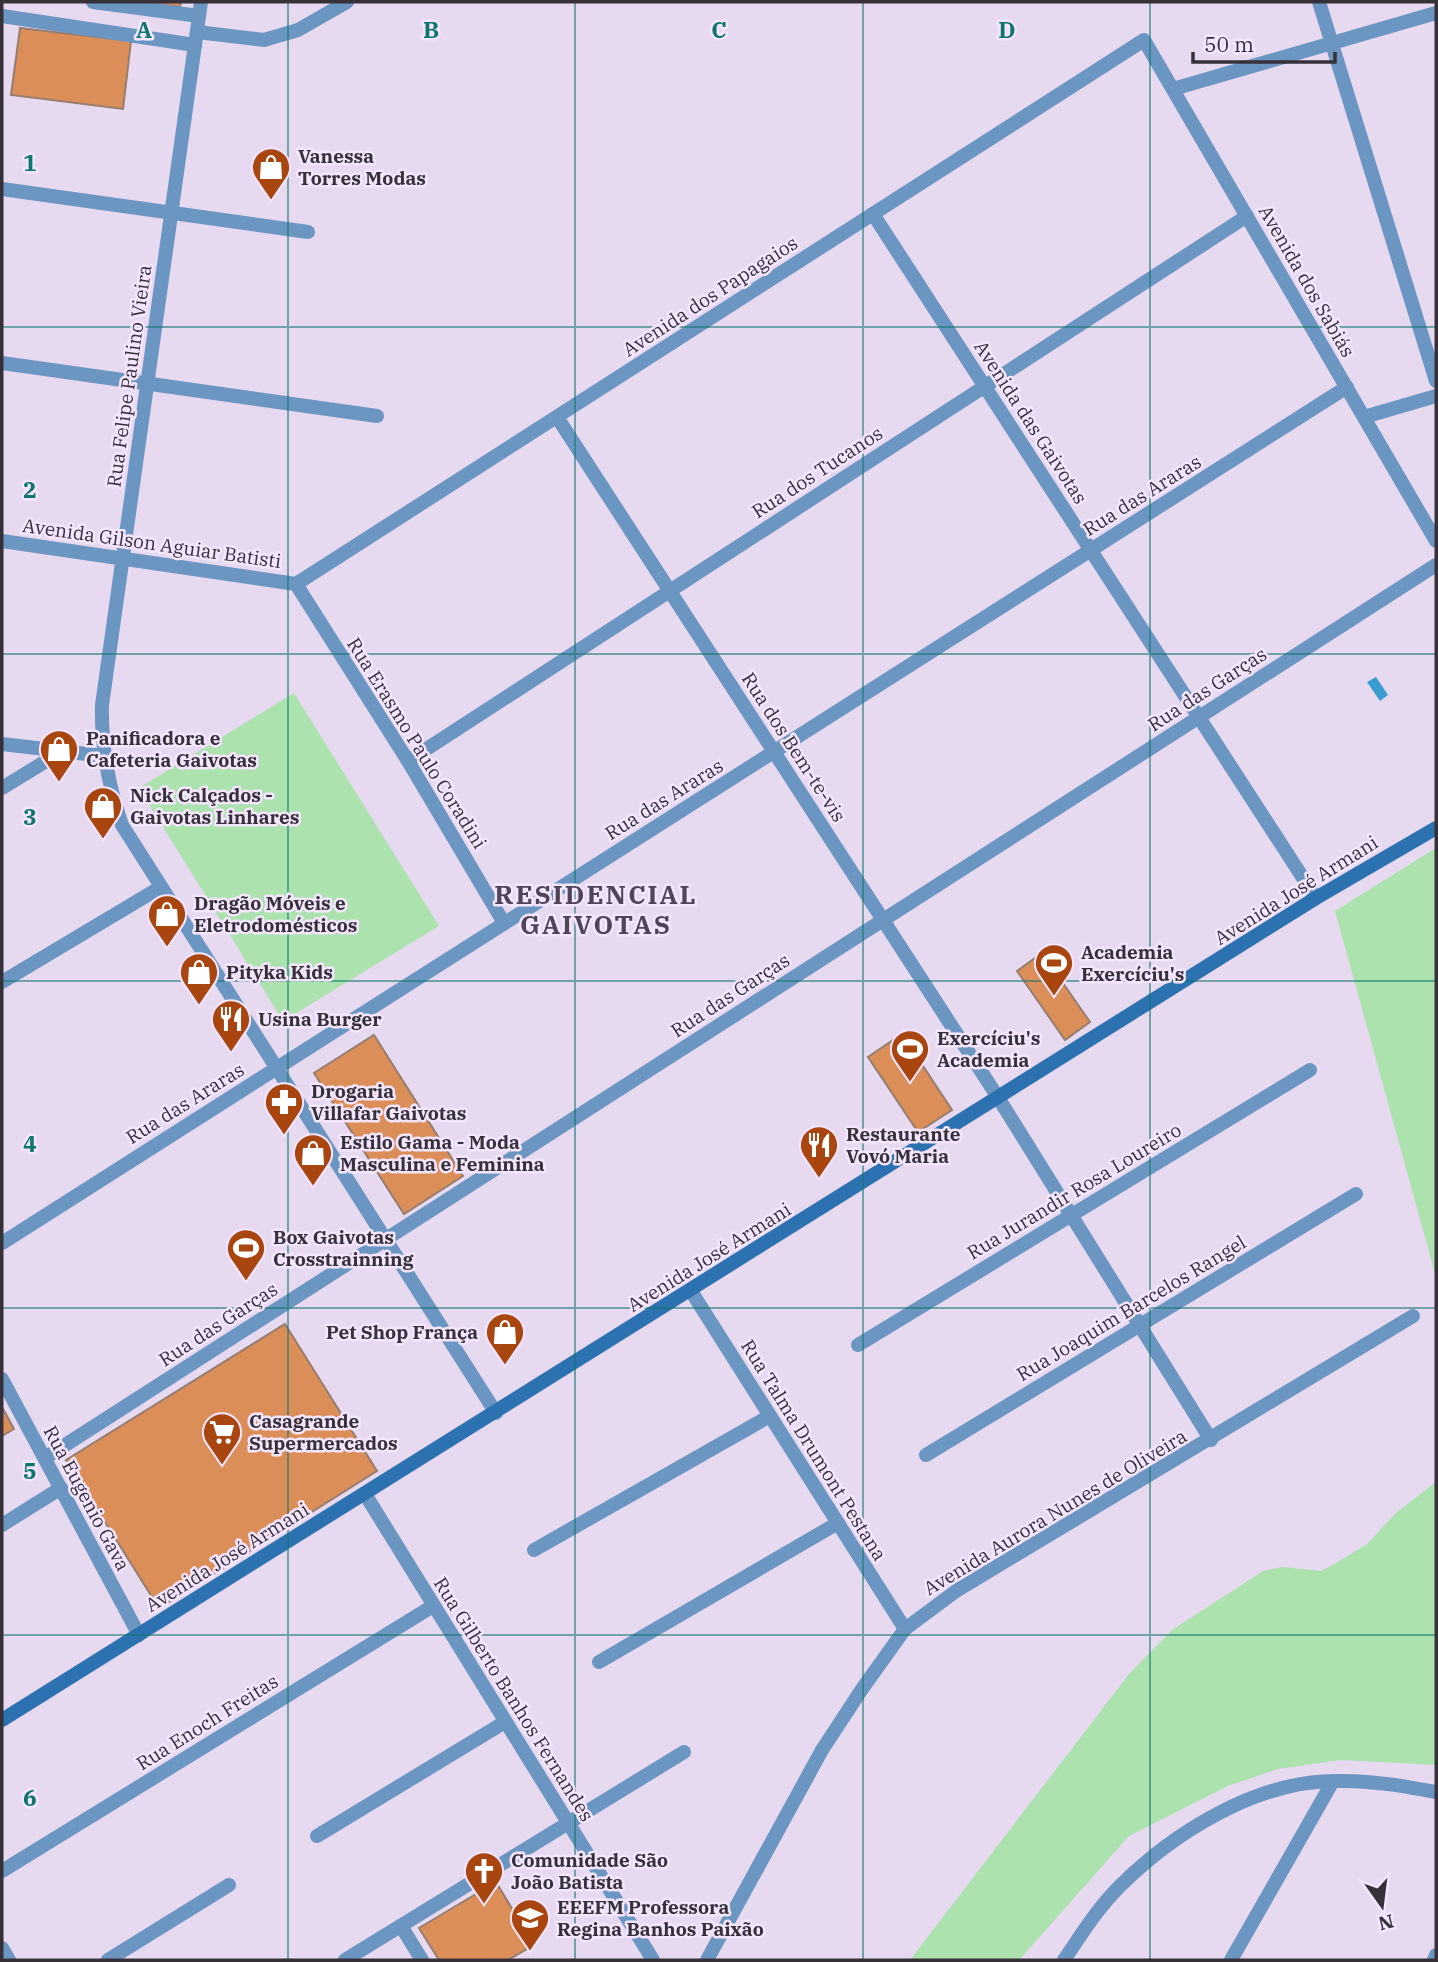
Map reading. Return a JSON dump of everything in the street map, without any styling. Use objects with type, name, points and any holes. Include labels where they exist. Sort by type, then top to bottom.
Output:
[{"type":"main road","name":"Avenida José Armani","points":[[2,1720],[999,1099],[1316,898],[1436,828]]},
{"type":"street","points":[[93,2],[200,9]]},
{"type":"street","points":[[2,16],[196,38],[264,40],[298,30],[347,2]]},
{"type":"street","points":[[1319,2],[1436,381]]},
{"type":"street","name":"Rua Felipe Paulino Vieira","points":[[200,9],[102,705],[108,785],[122,825],[496,1413]]},
{"type":"street","points":[[1173,89],[1436,13]]},
{"type":"street","name":"Avenida dos Sabiás","points":[[1144,40],[1436,541]]},
{"type":"street","name":"Avenida dos Papagaios","points":[[296,584],[1144,40]]},
{"type":"street","points":[[2,188],[308,232]]},
{"type":"street","name":"Avenida das Gaivotas","points":[[873,214],[1316,898]]},
{"type":"street","name":"Rua dos Tucanos","points":[[408,761],[1247,216]]},
{"type":"street","points":[[2,363],[377,416]]},
{"type":"street","name":"Rua das Araras","points":[[2,1243],[1347,387]]},
{"type":"street","points":[[1364,417],[1436,396]]},
{"type":"street","name":"Rua dos Bem-te-vis","points":[[556,417],[999,1099],[1211,1440]]},
{"type":"street","name":"Avenida Gilson Aguiar Batisti","points":[[2,541],[296,584]]},
{"type":"street","name":"Rua das Garças","points":[[44,1458],[1436,565]]},
{"type":"street","name":"Rua Erasmo Paulo Coradini","points":[[296,584],[408,761],[504,923]]},
{"type":"street","points":[[2,744],[104,756]]},
{"type":"street","points":[[2,788],[61,752]]},
{"type":"street","points":[[2,982],[161,887]]},
{"type":"street","name":"Rua Jurandir Rosa Loureiro","points":[[859,1345],[1310,1070]]},
{"type":"street","name":"Rua Joaquim Barcelos Rangel","points":[[926,1455],[1356,1194]]},
{"type":"street","name":"Rua Talma Drumont Pestana","points":[[691,1291],[905,1629]]},
{"type":"street","name":"Avenida Aurora Nunes de Oliveira","points":[[707,1960],[822,1750],[905,1629],[956,1591],[1413,1316]]},
{"type":"street","name":"Rua Eugenio Gava","points":[[2,1379],[139,1635]]},
{"type":"street","points":[[534,1550],[770,1416]]},
{"type":"street","points":[[2,1525],[61,1488]]},
{"type":"street","name":"Rua Gilberto Banhos Fernandes","points":[[365,1494],[653,1960]]},
{"type":"street","points":[[600,1662],[838,1523]]},
{"type":"street","name":"Rua Enoch Freitas","points":[[2,1871],[433,1606]]},
{"type":"street","points":[[317,1836],[505,1722]]},
{"type":"street","points":[[345,1960],[684,1752]]},
{"type":"street","points":[[1231,1960],[1333,1781]]},
{"type":"street","points":[[1064,1960],[1093,1916],[1118,1888],[1155,1854],[1246,1802],[1288,1787],[1333,1781],[1390,1783],[1436,1792]]},
{"type":"street","points":[[108,1960],[229,1885]]},
{"type":"street","points":[[401,1926],[422,1960]]},
{"type":"street","points":[[2,1948],[9,1960]]},
{"type":"street","points":[[1434,1960],[1436,1955]]},
{"type":"green space","points":[[294,693],[439,926],[283,1021],[139,788]]},
{"type":"green space","points":[[1436,848],[1436,1277],[1335,911]]},
{"type":"green space","points":[[1436,1482],[1436,1765],[1341,1760],[1278,1769],[1228,1786],[1129,1836],[1019,1960],[910,1960],[1129,1674],[1172,1630],[1263,1571],[1282,1567],[1321,1571],[1336,1563],[1367,1544],[1397,1512]]},
{"type":"water","points":[[1376,677],[1388,695],[1380,701],[1367,682]]},
{"type":"building","points":[[144,2],[181,2],[180,7]]},
{"type":"building","points":[[20,28],[131,41],[123,109],[11,95]]},
{"type":"building","name":"Academia Exercíciu's","points":[[1042,953],[1090,1022],[1065,1040],[1017,971]]},
{"type":"building","name":"Exercíciu's Academia","points":[[902,1034],[952,1110],[918,1132],[868,1057]]},
{"type":"building","points":[[374,1035],[463,1176],[404,1214],[314,1073]]},
{"type":"building","name":"Casagrande Supermercados","points":[[285,1324],[377,1471],[159,1608],[66,1460]]},
{"type":"building","points":[[2,1407],[14,1429],[2,1436]]},
{"type":"building","name":"Comunidade São João Batista","points":[[496,1882],[534,1945],[508,1960],[439,1960],[419,1928]]},
{"type":"place","name":"Vanessa Torres Modas","points":[[271,201]]},
{"type":"place","name":"Panificadora e Cafeteria Gaivotas","points":[[59,783]]},
{"type":"place","name":"Nick Calçados - Gaivotas Linhares","points":[[103,840]]},
{"type":"place","name":"Dragão Móveis e Eletrodomésticos","points":[[167,948]]},
{"type":"place","name":"Academia Exercíciu's","points":[[1054,997]]},
{"type":"place","name":"Pityka Kids","points":[[199,1006]]},
{"type":"place","name":"Usina Burger","points":[[231,1053]]},
{"type":"place","name":"Exercíciu's Academia","points":[[910,1083]]},
{"type":"place","name":"Drogaria Villafar Gaivotas","points":[[284,1136]]},
{"type":"place","name":"Restaurante Vovó Maria","points":[[819,1179]]},
{"type":"place","name":"Estilo Gama - Moda Masculina e Feminina","points":[[313,1187]]},
{"type":"place","name":"Box Gaivotas Crosstrainning","points":[[246,1282]]},
{"type":"place","name":"Pet Shop França","points":[[505,1366]]},
{"type":"place","name":"Casagrande Supermercados","points":[[222,1466]]},
{"type":"place","name":"Comunidade São João Batista","points":[[484,1905]]},
{"type":"place","name":"EEEFM Professora Regina Banhos Paixão","points":[[530,1952]]},
{"type":"district","name":"RESIDENCIAL GAIVOTAS","points":[[596,910]]}]
